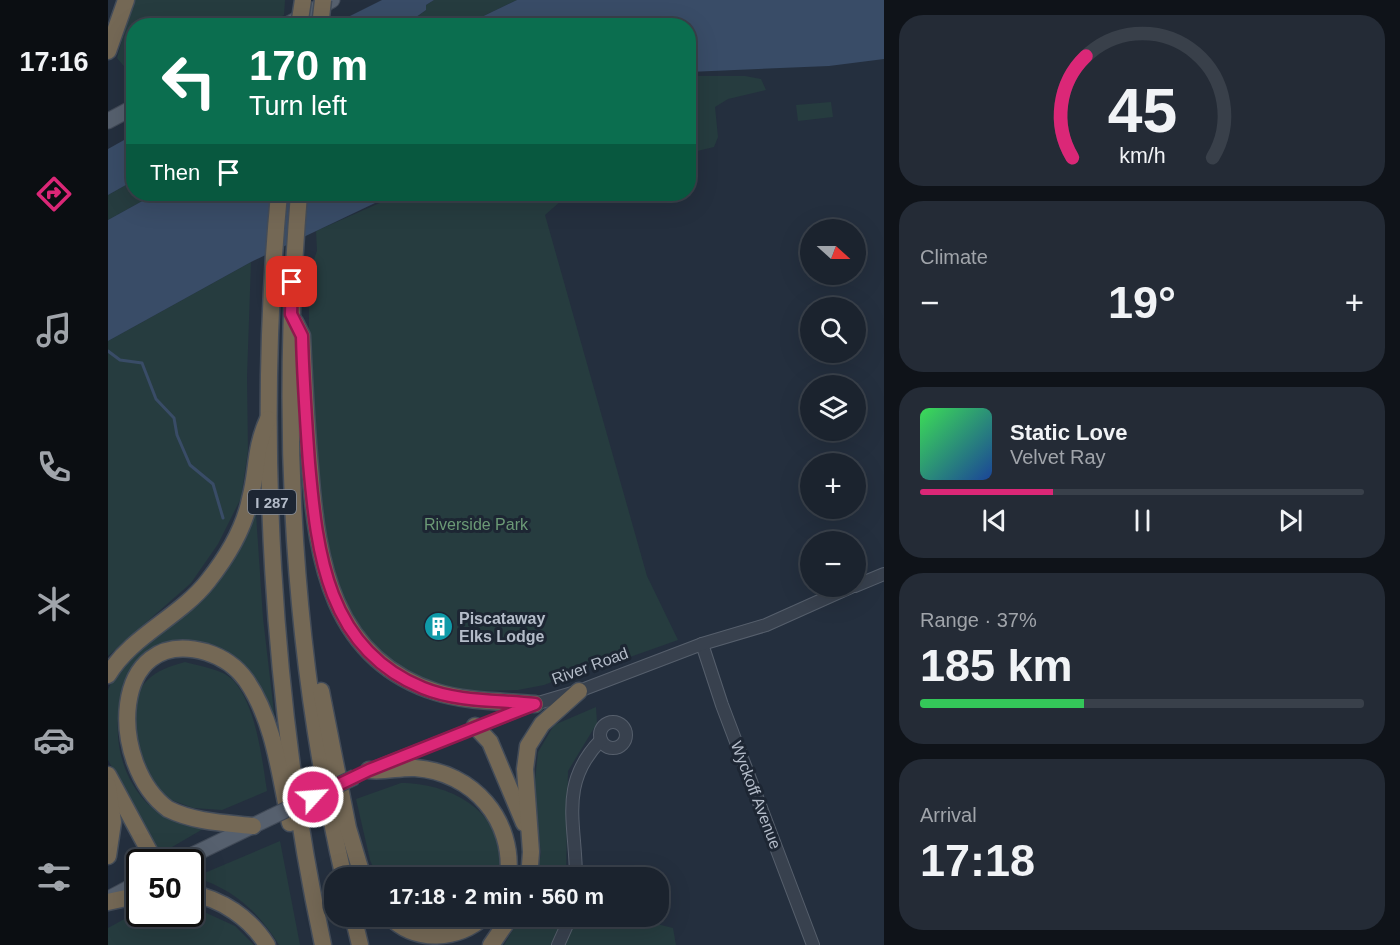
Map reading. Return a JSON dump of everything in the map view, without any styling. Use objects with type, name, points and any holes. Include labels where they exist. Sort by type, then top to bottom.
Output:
[{"type":"highway","points":[[108,51],[126,0]]},
{"type":"highway","points":[[300,18],[303,0]]},
{"type":"highway","points":[[321,18],[323,0]]},
{"type":"highway","name":"I 287","points":[[279,201],[272,294],[270,414],[273,518],[282,668],[292,760],[323,945]]},
{"type":"highway","name":"I 287","points":[[298,201],[291,314],[292,491],[306,668],[329,811],[342,867]]},
{"type":"highway","points":[[291,314],[302,336],[314,519],[323,566],[346,624],[374,658],[394,673],[423,688],[449,696],[535,704]]},
{"type":"highway","points":[[108,675],[126,653],[196,595],[229,551],[251,499],[258,442],[270,414]]},
{"type":"highway","points":[[253,826],[198,819],[174,812],[150,797],[129,772],[116,741],[115,712],[124,687],[148,660],[174,650],[202,651],[229,663],[248,682],[266,724],[276,756],[305,909],[317,918]]},
{"type":"highway","points":[[306,668],[319,682],[348,828],[360,867]]},
{"type":"highway","points":[[530,867],[531,852],[525,769],[528,746],[542,724],[579,691]]},
{"type":"highway","points":[[475,726],[490,742],[528,832]]},
{"type":"highway","points":[[362,773],[413,768],[433,771],[465,783],[478,793],[498,818],[509,848],[508,867]]},
{"type":"highway","points":[[108,775],[148,849]]},
{"type":"highway","points":[[108,786],[113,822],[108,855]]},
{"type":"highway","points":[[204,897],[234,911],[251,924],[267,945]]},
{"type":"highway","points":[[108,901],[126,898]]},
{"type":"highway","points":[[356,927],[360,945]]},
{"type":"highway","points":[[405,927],[437,936],[462,932],[469,927]]},
{"type":"highway","points":[[491,945],[503,927]]},
{"type":"main road","points":[[299,18],[332,0]]},
{"type":"main road","points":[[108,109],[126,108]]},
{"type":"main road","points":[[108,121],[126,111]]},
{"type":"main road","name":"River Road","points":[[204,850],[362,773]]},
{"type":"main road","points":[[108,901],[126,890]]},
{"type":"street","name":"River Road","points":[[866,581],[884,574]]},
{"type":"street","name":"River Road","points":[[362,773],[475,726],[579,691],[702,644],[766,625],[829,597]]},
{"type":"street","name":"Wyckoff Avenue","points":[[702,644],[722,705],[813,945]]},
{"type":"street","points":[[576,867],[572,790],[580,765],[601,740]]},
{"type":"street","points":[[558,945],[566,927]]},
{"type":"green space","points":[[133,0],[285,0],[284,15],[278,18],[128,18]]},
{"type":"green space","points":[[434,0],[517,0],[480,18],[416,18],[426,10],[426,5]]},
{"type":"green space","points":[[126,25],[126,69],[117,58]]},
{"type":"green space","points":[[696,76],[745,76],[761,79],[766,90],[728,99],[715,107],[718,137],[714,147],[696,151]]},
{"type":"green space","points":[[831,102],[833,117],[798,121],[796,105]]},
{"type":"green space","points":[[126,185],[126,201],[142,201],[108,220],[108,195]]},
{"type":"green space","name":"Riverside Park","points":[[384,201],[561,201],[545,215],[647,576],[678,640],[616,662],[598,664],[544,685],[518,690],[477,691],[476,694],[425,682],[390,660],[354,623],[330,563],[319,492],[309,339],[309,273],[317,251],[316,231]]},
{"type":"green space","points":[[251,262],[247,377],[248,451],[241,498],[218,544],[191,583],[108,656],[108,341]]},
{"type":"green space","points":[[256,514],[263,618],[277,738],[234,659],[146,656],[134,672],[119,709],[120,750],[125,769],[135,788],[148,804],[167,815],[203,829],[169,849],[157,849],[108,760],[108,690],[113,679],[131,657],[198,602]]},
{"type":"green space","points":[[185,662],[223,673],[233,680],[241,691],[257,732],[267,791],[222,810],[193,808],[166,798],[145,775],[127,712],[138,692],[149,679],[164,669]]},
{"type":"green space","points":[[596,707],[597,723],[568,771],[566,867],[538,867],[541,854],[534,789],[538,752],[554,725]]},
{"type":"green space","points":[[401,783],[440,789],[459,797],[487,820],[496,837],[499,855],[498,867],[373,867],[356,799]]},
{"type":"green space","points":[[280,841],[300,945],[279,945],[253,912],[233,895],[204,880],[204,873]]},
{"type":"green space","points":[[204,912],[235,926],[254,945],[108,945],[108,928],[126,918],[126,927],[204,927]]},
{"type":"green space","points":[[515,927],[669,927],[673,928],[676,945],[504,945]]},
{"type":"water","points":[[382,0],[434,0],[426,5],[426,10],[415,18],[346,18]]},
{"type":"water","points":[[517,0],[884,0],[884,59],[829,66],[696,72],[696,18],[480,18]]},
{"type":"water","points":[[126,139],[126,185],[108,195],[108,149]]},
{"type":"water","points":[[142,201],[379,201],[251,262],[108,341],[108,220]]},
{"type":"waterway","points":[[108,351],[120,360],[142,363],[156,399],[174,418],[177,435],[190,465],[213,484],[223,518]]},
{"type":"place","name":"Piscataway Elks Lodge","points":[[438,627]]},
{"type":"route","points":[[292,282],[291,314],[302,336],[304,399],[314,519],[330,589],[346,624],[356,639],[374,658],[394,673],[423,688],[449,696],[535,704],[369,770],[313,797]]}]
